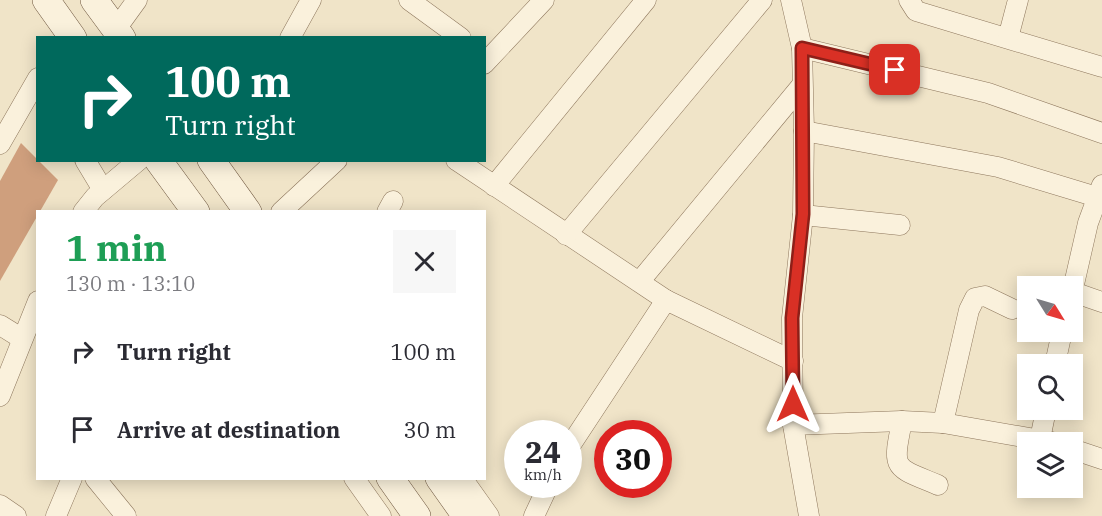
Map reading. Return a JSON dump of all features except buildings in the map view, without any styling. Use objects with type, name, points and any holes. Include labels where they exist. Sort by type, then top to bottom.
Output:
[{"type":"main road","points":[[46,0],[71,36]]},
{"type":"main road","points":[[94,0],[124,31]]},
{"type":"main road","points":[[159,162],[195,210]]},
{"type":"main road","points":[[212,162],[247,210]]},
{"type":"main road","points":[[391,480],[417,516]]},
{"type":"main road","points":[[440,480],[466,516]]},
{"type":"street","points":[[124,31],[137,0]]},
{"type":"street","points":[[291,36],[311,0]]},
{"type":"street","points":[[409,0],[458,36]]},
{"type":"street","points":[[486,59],[544,0]]},
{"type":"street","points":[[494,186],[646,0]]},
{"type":"street","points":[[566,235],[762,0]]},
{"type":"street","points":[[791,0],[802,48],[804,131],[803,214],[792,318],[793,425],[809,516]]},
{"type":"street","points":[[909,0],[916,11],[1102,67]]},
{"type":"street","points":[[1008,38],[1018,0]]},
{"type":"street","points":[[802,48],[988,93],[1102,133]]},
{"type":"street","points":[[0,144],[36,81]]},
{"type":"street","points":[[640,281],[802,85]]},
{"type":"street","points":[[804,131],[998,167],[1100,191],[1095,225],[1078,276]]},
{"type":"street","points":[[86,162],[103,190]]},
{"type":"street","points":[[85,210],[103,190],[137,162]]},
{"type":"street","points":[[227,162],[261,210]]},
{"type":"street","points":[[283,210],[335,162]]},
{"type":"street","points":[[459,162],[666,300],[793,361]]},
{"type":"street","points":[[803,214],[900,225]]},
{"type":"street","points":[[1083,295],[1102,302]]},
{"type":"street","points":[[943,423],[969,310],[975,298],[985,296],[1012,309]]},
{"type":"street","points":[[582,428],[666,300]]},
{"type":"street","points":[[0,396],[21,338],[36,305]]},
{"type":"street","points":[[0,326],[21,338]]},
{"type":"street","points":[[793,425],[902,421],[943,423],[1017,436]]},
{"type":"street","points":[[902,421],[895,456],[900,468],[938,485]]},
{"type":"street","points":[[1083,453],[1102,459]]},
{"type":"street","points":[[56,516],[71,480]]},
{"type":"street","points":[[97,480],[126,516]]},
{"type":"street","points":[[355,480],[381,516]]},
{"type":"street","points":[[463,480],[489,516]]},
{"type":"street","points":[[534,516],[542,498]]},
{"type":"street","points":[[0,505],[16,516]]},
{"type":"route","points":[[793,404],[792,318],[803,214],[802,48],[895,70]]}]
